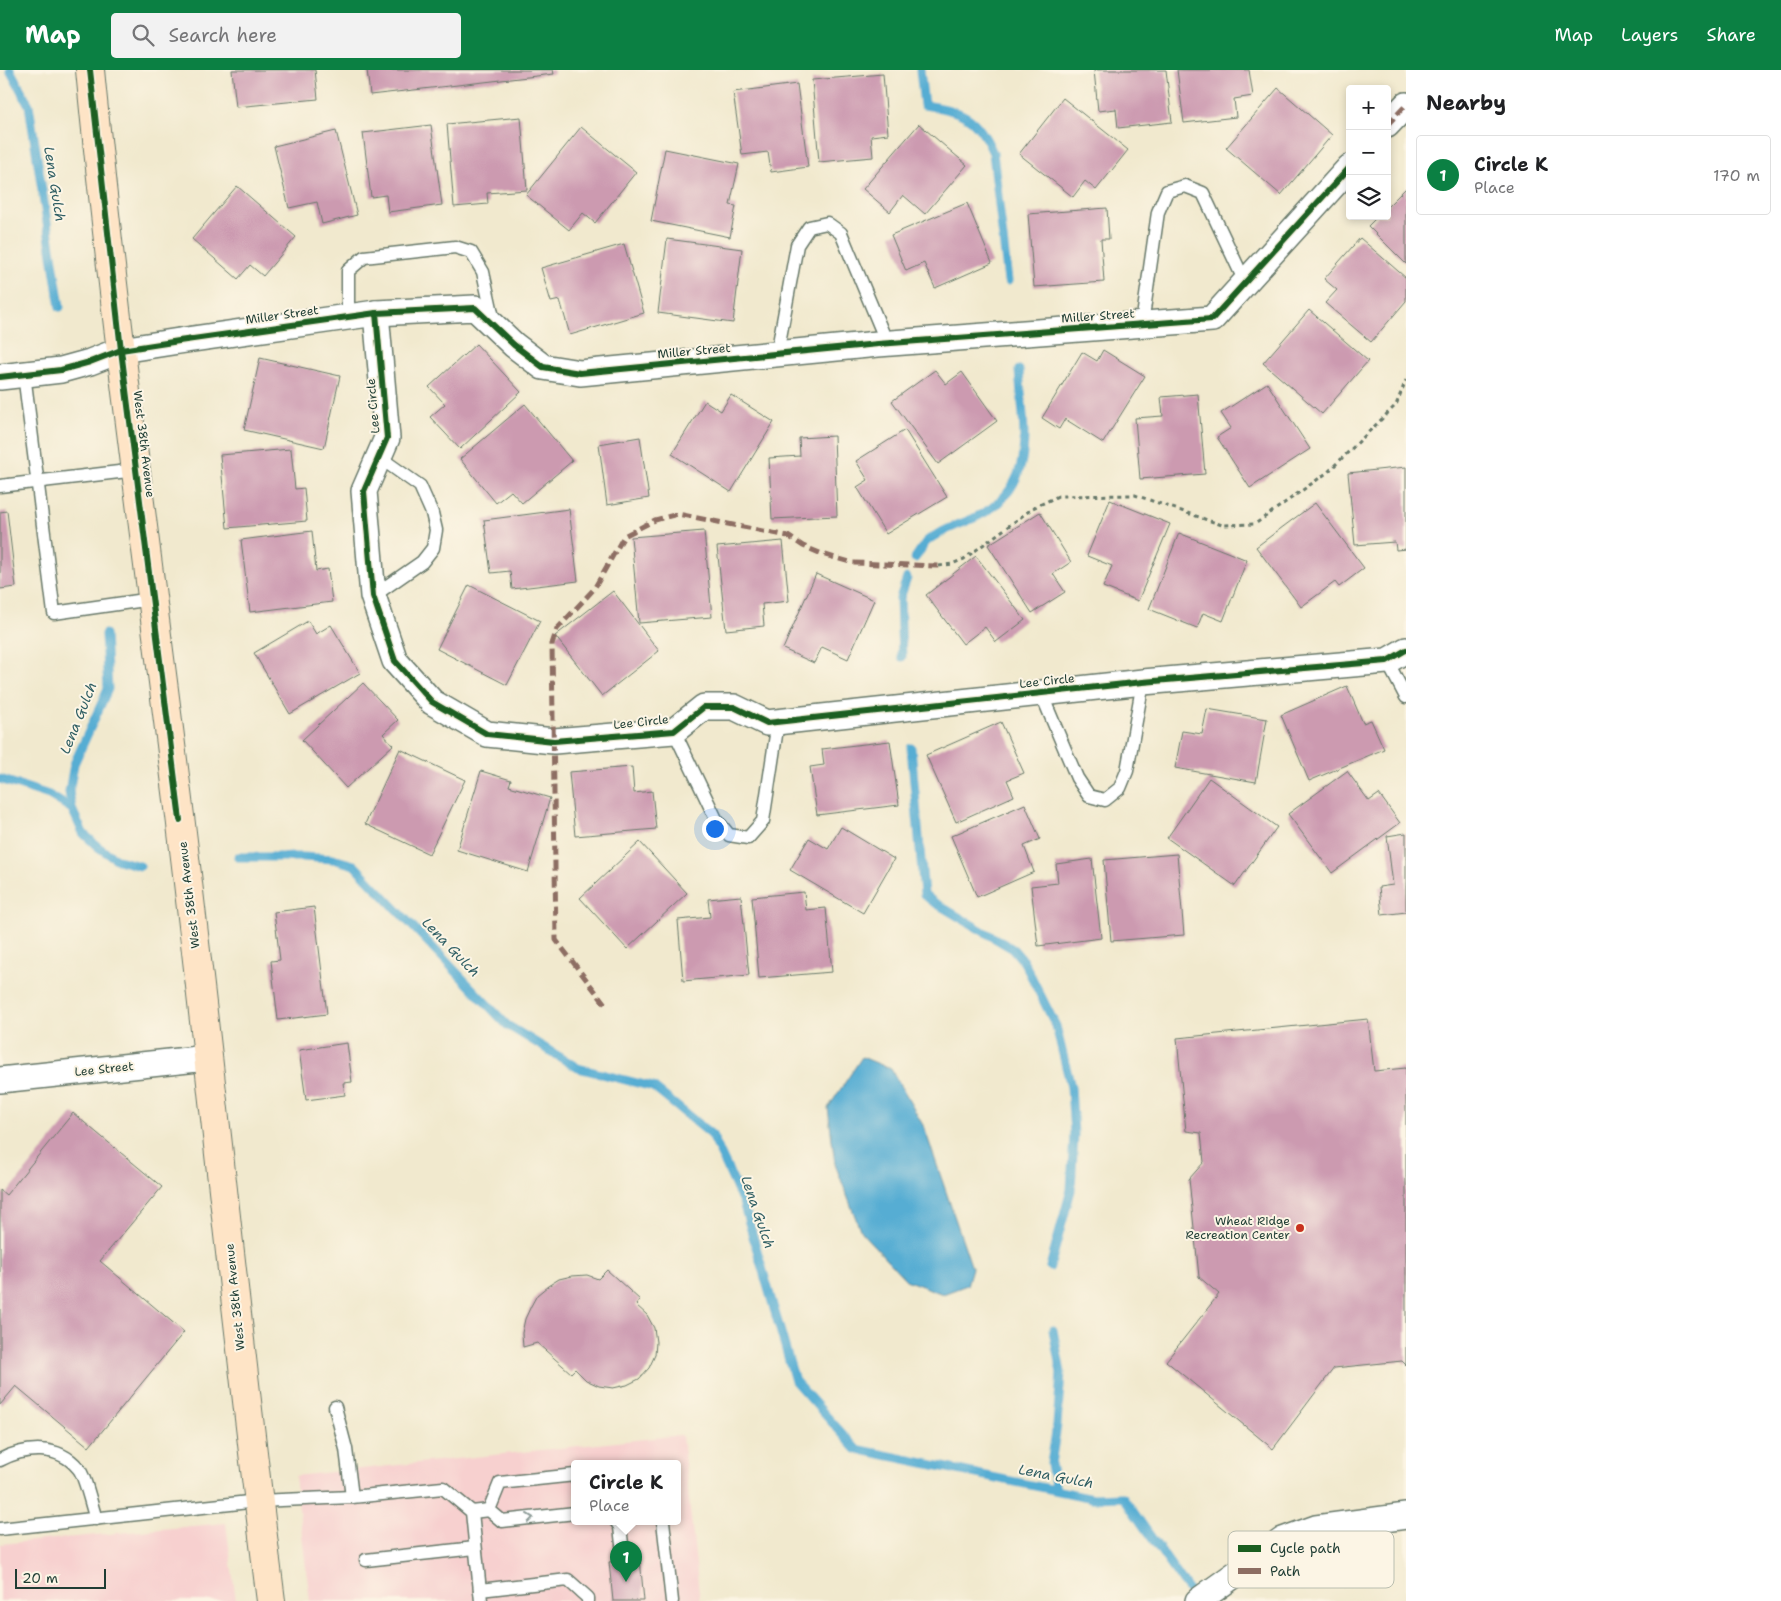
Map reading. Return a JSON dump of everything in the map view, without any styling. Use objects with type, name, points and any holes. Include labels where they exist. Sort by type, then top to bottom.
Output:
[{"type":"street","name":"West 38th Avenue","points":[[90,70],[121,350],[180,820],[271,1601]]},
{"type":"street","points":[[1391,121],[1406,104]]},
{"type":"street","name":"Miller Street","points":[[0,377],[61,370],[90,362],[121,350],[376,314],[475,308],[514,345],[543,367],[580,373],[887,343],[1212,319],[1346,171]]},
{"type":"street","name":"Lee Circle","points":[[376,314],[387,438],[364,491],[373,596],[395,661],[432,702],[487,734],[554,741],[674,731],[704,707],[734,707],[767,723],[1397,656]]},
{"type":"street","name":"Lee Street","points":[[0,1080],[207,1058]]},
{"type":"street","points":[[1308,1531],[1316,1528],[1406,1516]]},
{"type":"street","points":[[1198,1601],[1228,1580]]},
{"type":"lane","points":[[1142,324],[1158,212],[1167,191],[1186,186],[1203,193],[1245,282]]},
{"type":"lane","points":[[777,354],[797,245],[809,227],[827,223],[841,233],[887,343]]},
{"type":"lane","points":[[348,318],[348,271],[364,257],[455,247],[471,252],[483,272],[495,327]]},
{"type":"lane","points":[[24,374],[54,612],[152,599]]},
{"type":"lane","points":[[373,596],[422,562],[433,548],[436,530],[432,512],[420,486],[379,457]]},
{"type":"lane","points":[[0,486],[136,470]]},
{"type":"lane","points":[[1397,656],[1406,697]]},
{"type":"lane","points":[[1041,693],[1077,778],[1089,796],[1106,800],[1120,788],[1127,771],[1143,682]]},
{"type":"lane","points":[[674,731],[716,819],[729,835],[748,838],[763,820],[778,722]]},
{"type":"lane","points":[[335,1407],[346,1449],[352,1497]]},
{"type":"lane","points":[[0,1460],[12,1454],[34,1449],[64,1455],[80,1469],[96,1519]]},
{"type":"lane","points":[[489,1510],[500,1483],[571,1475]]},
{"type":"lane","points":[[0,1529],[258,1502],[352,1497],[443,1488],[472,1512],[481,1596],[568,1580],[588,1598],[588,1601]]},
{"type":"lane","points":[[472,1512],[489,1510],[502,1521],[571,1512]]},
{"type":"lane","points":[[619,1525],[624,1561]]},
{"type":"lane","points":[[663,1525],[672,1601]]},
{"type":"lane","points":[[366,1560],[475,1548]]},
{"type":"path","points":[[939,566],[952,564],[964,559],[1033,508],[1058,496],[1135,495],[1222,525],[1256,524],[1328,472],[1396,405],[1406,380]]},
{"type":"shaded area","points":[[682,1435],[700,1601],[310,1601],[295,1476]]},
{"type":"shaded area","points":[[226,1523],[236,1601],[0,1601],[0,1544]]},
{"type":"water","points":[[862,1057],[891,1069],[924,1127],[972,1268],[967,1285],[943,1294],[906,1280],[861,1232],[835,1164],[828,1108]]},
{"type":"building","points":[[232,70],[315,70],[318,99],[236,107]]},
{"type":"building","points":[[367,70],[553,70],[554,74],[370,95]]},
{"type":"building","points":[[1094,70],[1166,70],[1172,122],[1118,128],[1116,109],[1098,111]]},
{"type":"building","points":[[1177,70],[1249,70],[1253,96],[1234,99],[1236,117],[1184,123]]},
{"type":"building","points":[[883,74],[888,134],[871,136],[873,157],[819,162],[812,80]]},
{"type":"building","points":[[797,84],[808,167],[771,172],[768,152],[742,155],[733,92]]},
{"type":"building","points":[[1278,88],[1332,135],[1281,195],[1226,148]]},
{"type":"building","points":[[1063,98],[1128,150],[1096,190],[1085,181],[1073,197],[1019,154]]},
{"type":"building","points":[[521,117],[527,190],[487,193],[488,204],[454,207],[447,124]]},
{"type":"building","points":[[919,124],[967,165],[925,214],[903,195],[890,212],[863,189]]},
{"type":"building","points":[[431,125],[442,205],[388,212],[386,195],[371,197],[363,133]]},
{"type":"building","points":[[581,127],[636,172],[595,223],[583,213],[569,230],[526,195]]},
{"type":"building","points":[[336,131],[357,215],[322,224],[317,202],[289,208],[274,146]]},
{"type":"building","points":[[665,149],[739,164],[730,205],[736,206],[730,237],[651,221]]},
{"type":"building","points":[[237,186],[296,237],[263,276],[250,265],[238,279],[192,239]]},
{"type":"building","points":[[1406,188],[1406,264],[1368,226],[1374,220],[1391,220],[1391,203]]},
{"type":"building","points":[[967,203],[992,263],[935,288],[924,263],[906,271],[891,235]]},
{"type":"building","points":[[1107,208],[1109,239],[1101,239],[1104,282],[1034,287],[1028,214]]},
{"type":"building","points":[[1360,238],[1406,278],[1406,301],[1371,342],[1325,303],[1337,290],[1324,279]]},
{"type":"building","points":[[667,239],[742,249],[733,323],[658,313]]},
{"type":"building","points":[[624,244],[644,313],[570,335],[560,300],[551,302],[541,268]]},
{"type":"building","points":[[1309,310],[1368,361],[1322,414],[1263,363]]},
{"type":"building","points":[[476,344],[521,392],[460,449],[430,417],[445,404],[429,387]]},
{"type":"building","points":[[1103,350],[1145,376],[1103,443],[1065,419],[1059,429],[1042,418],[1082,352],[1097,361]]},
{"type":"building","points":[[260,358],[340,376],[324,448],[244,430]]},
{"type":"building","points":[[935,370],[946,384],[962,372],[997,421],[938,464],[892,401]]},
{"type":"building","points":[[1267,383],[1310,449],[1250,488],[1217,437],[1231,428],[1221,413]]},
{"type":"building","points":[[1198,394],[1205,474],[1140,479],[1135,418],[1163,416],[1161,397]]},
{"type":"building","points":[[731,395],[774,422],[731,492],[672,454],[705,401],[721,411]]},
{"type":"building","points":[[525,404],[572,461],[522,503],[511,491],[496,503],[460,459]]},
{"type":"building","points":[[905,430],[947,497],[886,534],[857,487],[868,480],[856,461]]},
{"type":"building","points":[[834,436],[837,516],[772,519],[769,458],[800,456],[799,438]]},
{"type":"building","points":[[640,437],[649,498],[607,505],[599,444]]},
{"type":"building","points":[[291,449],[295,489],[304,488],[307,521],[227,528],[220,455]]},
{"type":"building","points":[[1406,467],[1406,549],[1396,550],[1395,542],[1355,545],[1348,473]]},
{"type":"building","points":[[1110,500],[1170,524],[1138,601],[1103,587],[1112,566],[1087,556]]},
{"type":"building","points":[[1315,503],[1364,568],[1339,587],[1335,582],[1301,607],[1256,547]]},
{"type":"building","points":[[569,509],[578,581],[512,589],[510,571],[491,573],[484,520]]},
{"type":"building","points":[[7,511],[16,587],[0,589],[0,512]]},
{"type":"building","points":[[1040,512],[1071,562],[1053,574],[1065,592],[1032,613],[988,545]]},
{"type":"building","points":[[312,531],[316,571],[328,569],[332,602],[250,612],[241,540]]},
{"type":"building","points":[[704,531],[712,617],[639,623],[631,537]]},
{"type":"building","points":[[1179,533],[1247,560],[1223,621],[1203,613],[1197,628],[1149,609]]},
{"type":"building","points":[[783,541],[789,601],[762,604],[764,626],[726,630],[717,547]]},
{"type":"building","points":[[976,556],[1025,620],[996,642],[985,627],[963,644],[926,595]]},
{"type":"building","points":[[816,574],[874,600],[848,659],[822,647],[814,663],[783,649]]},
{"type":"building","points":[[469,585],[540,621],[507,685],[437,649]]},
{"type":"building","points":[[613,591],[659,651],[602,696],[555,636]]},
{"type":"building","points":[[308,621],[316,634],[331,625],[360,673],[290,714],[254,653]]},
{"type":"building","points":[[363,683],[398,720],[383,734],[393,745],[346,788],[302,740]]},
{"type":"building","points":[[1347,686],[1363,723],[1371,720],[1384,749],[1309,781],[1281,715]]},
{"type":"building","points":[[1207,709],[1267,719],[1256,782],[1175,768],[1182,731],[1202,734]]},
{"type":"building","points":[[1001,722],[1024,773],[1007,780],[1014,796],[956,822],[926,755]]},
{"type":"building","points":[[890,741],[899,805],[817,815],[810,767],[824,765],[822,749]]},
{"type":"building","points":[[400,749],[465,780],[429,854],[365,824]]},
{"type":"building","points":[[632,767],[634,793],[652,791],[656,829],[575,836],[569,772]]},
{"type":"building","points":[[481,771],[511,780],[509,786],[550,798],[528,872],[457,850]]},
{"type":"building","points":[[1347,771],[1369,801],[1379,794],[1400,823],[1332,873],[1288,814]]},
{"type":"building","points":[[1209,778],[1277,827],[1235,886],[1167,838]]},
{"type":"building","points":[[1025,804],[1040,839],[1024,846],[1034,872],[977,897],[951,836]]},
{"type":"building","points":[[841,827],[894,859],[863,913],[790,870],[809,838],[828,849]]},
{"type":"building","points":[[1406,833],[1406,912],[1382,915],[1379,887],[1393,885],[1387,836]]},
{"type":"building","points":[[640,842],[687,893],[627,949],[580,898]]},
{"type":"building","points":[[1177,854],[1184,935],[1111,941],[1104,860]]},
{"type":"building","points":[[1092,859],[1101,938],[1038,946],[1031,886],[1058,883],[1056,864]]},
{"type":"building","points":[[804,892],[806,910],[826,908],[832,972],[759,978],[752,897]]},
{"type":"building","points":[[741,896],[749,975],[683,981],[678,920],[710,917],[708,899]]},
{"type":"building","points":[[314,907],[327,1014],[278,1020],[271,961],[280,960],[274,912]]},
{"type":"building","name":"Wheat Ridge Recreation Center","points":[[1368,1019],[1374,1071],[1406,1068],[1406,1365],[1402,1361],[1334,1368],[1273,1449],[1166,1361],[1219,1294],[1199,1277],[1189,1179],[1204,1162],[1201,1133],[1186,1131],[1177,1038]]},
{"type":"building","points":[[347,1043],[352,1082],[343,1083],[345,1095],[306,1100],[299,1050]]},
{"type":"building","points":[[73,1113],[162,1187],[100,1261],[184,1332],[89,1447],[16,1386],[0,1405],[0,1190],[6,1195]]},
{"type":"building","points":[[607,1270],[640,1300],[636,1305],[647,1315],[654,1328],[656,1342],[655,1355],[649,1368],[639,1379],[627,1385],[613,1388],[599,1386],[586,1380],[575,1369],[571,1373],[537,1343],[523,1347],[522,1333],[525,1319],[537,1295],[548,1286],[559,1279],[572,1276],[587,1275],[598,1279]]},
{"type":"building","points":[[640,1559],[644,1601],[613,1601],[609,1562]]},
{"type":"waterway","name":"Lena Gulch","points":[[10,70],[29,105],[60,307]]},
{"type":"waterway","points":[[920,70],[924,105],[949,110],[967,117],[981,131],[993,153],[1008,281]]},
{"type":"waterway","points":[[915,558],[930,538],[974,518],[995,505],[1009,491],[1018,474],[1023,455],[1024,435],[1019,370]]},
{"type":"waterway","points":[[902,657],[900,598],[907,578]]},
{"type":"waterway","name":"Lena Gulch","points":[[105,634],[108,689],[74,764],[69,792],[72,809],[83,833],[98,847],[118,860],[140,866]]},
{"type":"waterway","points":[[911,748],[924,894],[932,901],[1013,949],[1024,962],[1056,1026],[1071,1087],[1074,1134],[1071,1190],[1050,1267]]},
{"type":"waterway","points":[[0,779],[49,795],[72,809]]},
{"type":"waterway","name":"Lena Gulch","points":[[238,857],[333,859],[354,865],[507,1025],[578,1068],[653,1087],[712,1135],[743,1202],[795,1381],[856,1449],[1093,1498],[1123,1497],[1196,1601]]},
{"type":"waterway","points":[[1053,1330],[1061,1373],[1057,1425],[1051,1464],[1056,1490]]},
{"type":"marked path","points":[[1391,121],[1406,105]]},
{"type":"marked path","points":[[605,1004],[556,940],[552,644],[557,629],[594,589],[624,536],[655,520],[678,514],[788,536],[803,546],[822,554],[853,563],[939,566]]},
{"type":"cycle path","points":[[90,70],[121,350],[180,820]]},
{"type":"cycle path","points":[[0,377],[61,370],[90,362],[121,350],[179,341],[376,313],[475,308],[514,345],[543,367],[580,373],[878,344],[1212,319],[1346,171]]},
{"type":"cycle path","points":[[376,313],[387,438],[364,491],[373,596],[395,661],[432,702],[487,734],[554,741],[674,731],[704,707],[734,707],[767,723],[1143,682],[1387,661],[1406,650]]},
{"type":"place","name":"Wheat Ridge Recreation Center","points":[[1300,1228]]},
{"type":"place","name":"Circle K","points":[[626,1582]]}]
